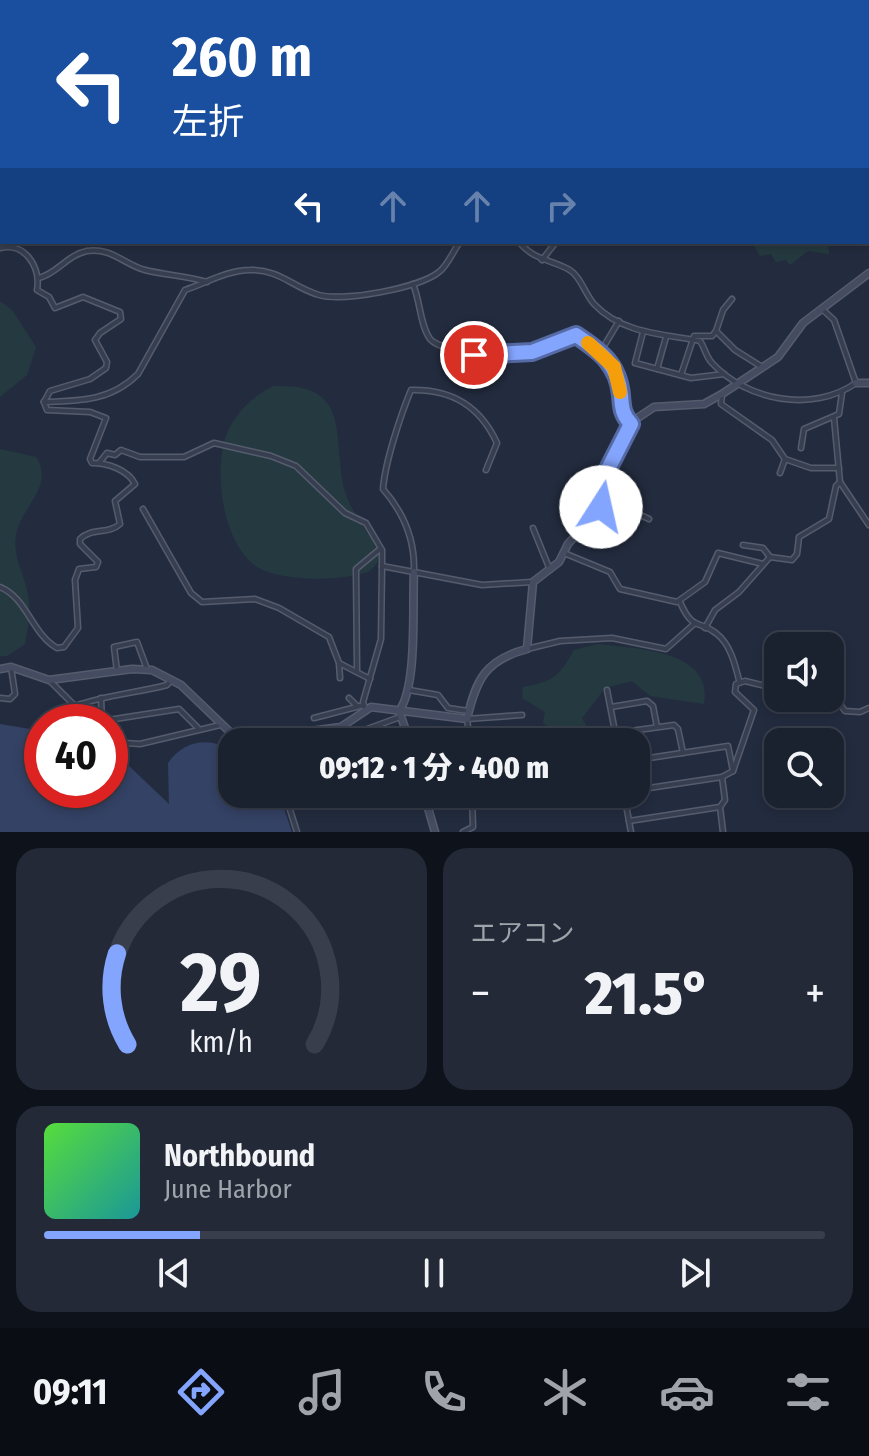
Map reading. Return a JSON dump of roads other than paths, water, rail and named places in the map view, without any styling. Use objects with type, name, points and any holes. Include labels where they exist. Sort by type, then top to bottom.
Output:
[{"type":"street","points":[[44,402],[92,400],[129,383],[138,374],[185,290],[240,271],[254,270],[280,273],[321,295],[354,296],[413,284],[443,269],[459,244]]},
{"type":"street","points":[[522,244],[542,260],[575,274],[592,302],[619,321],[643,332],[702,344],[709,361],[736,384],[776,398],[821,399],[842,393],[856,383],[869,383]]},
{"type":"street","points":[[542,260],[554,244]]},
{"type":"street","points":[[0,248],[12,246],[23,250],[39,278],[37,290],[49,297],[55,308],[83,297],[94,304],[115,308],[121,319],[95,340],[107,362],[106,368],[90,379],[50,391],[44,402],[47,410],[90,412],[106,418],[106,424],[90,453],[92,463],[107,463],[131,477],[135,484],[115,501],[120,524],[114,530],[91,531],[80,539],[80,544],[98,562],[96,567],[79,569],[75,580],[79,616],[74,637],[64,647],[49,644],[26,616],[19,600],[0,587]]},
{"type":"street","points":[[39,278],[51,274],[76,255],[91,251],[125,258],[142,269],[208,282]]},
{"type":"street","points":[[382,566],[428,572],[439,580],[482,585],[533,582],[550,570],[604,501],[604,477],[631,424],[654,407],[704,404],[763,368],[778,357],[803,323],[869,273]]},
{"type":"street","points":[[413,284],[426,330],[432,341],[445,347],[474,355],[522,354],[576,335],[601,351],[614,367],[621,407],[631,424]]},
{"type":"street","points":[[681,375],[691,340],[694,336],[712,336],[723,310],[732,299]]},
{"type":"street","points":[[823,310],[834,320],[856,383]]},
{"type":"street","points":[[601,351],[619,321]]},
{"type":"street","points":[[716,331],[735,350],[763,368]]},
{"type":"street","points":[[643,332],[635,363],[691,378],[724,374]]},
{"type":"street","points":[[657,369],[666,337]]},
{"type":"street","points":[[406,728],[401,713],[406,690],[414,572],[412,539],[397,505],[383,489],[398,436],[397,418],[411,390],[436,389],[453,395],[482,416],[497,443],[486,470]]},
{"type":"street","points":[[801,448],[804,429],[834,418],[842,410],[842,393]]},
{"type":"street","points":[[722,394],[721,404],[772,440],[785,459],[811,468],[839,468]]},
{"type":"street","points":[[834,418],[840,482],[869,525]]},
{"type":"street","points":[[49,680],[147,669],[172,679],[233,735],[250,739],[341,727],[364,707],[381,639],[381,548],[366,523],[345,513],[305,472],[271,456],[214,443],[184,457],[140,457],[121,450],[115,455],[107,453],[99,463]]},
{"type":"street","points":[[780,473],[785,459]]},
{"type":"street","points":[[743,545],[763,548],[770,557],[792,560],[797,554],[799,537],[829,519],[836,486],[840,482]]},
{"type":"street","points":[[604,501],[619,499],[630,510],[649,519]]},
{"type":"street","points":[[143,509],[163,549],[191,593],[202,602],[255,599],[279,608],[329,637],[339,663],[340,678]]},
{"type":"street","points":[[533,528],[550,570]]},
{"type":"street","points":[[357,670],[356,569],[381,548]]},
{"type":"street","points":[[564,553],[610,572],[620,589],[680,602],[694,624],[724,641],[739,680],[735,692],[754,710],[733,771],[722,777],[650,788]]},
{"type":"street","points":[[680,602],[705,582],[718,553],[763,564]]},
{"type":"street","points":[[705,628],[715,610],[739,592],[770,557]]},
{"type":"street","points":[[527,649],[533,582]]},
{"type":"street","points":[[469,728],[471,694],[492,664],[502,657],[560,641],[612,638],[666,649],[694,624]]},
{"type":"street","points":[[117,671],[114,647],[137,642],[147,669]]},
{"type":"street","points":[[339,663],[370,679]]},
{"type":"street","points":[[0,698],[10,699],[15,694],[11,667]]},
{"type":"street","points":[[0,669],[11,667],[49,680],[75,706],[167,685],[172,679]]},
{"type":"street","points":[[739,680],[764,686]]},
{"type":"street","points":[[406,690],[438,695],[448,708],[468,715]]},
{"type":"street","points":[[607,690],[615,728]]},
{"type":"street","points":[[101,698],[101,704]]},
{"type":"street","points":[[349,698],[357,706]]},
{"type":"street","points":[[611,707],[647,701],[653,706],[657,727]]},
{"type":"street","points":[[314,718],[357,706],[401,713],[522,715]]},
{"type":"street","points":[[844,710],[869,708]]},
{"type":"street","points":[[128,718],[179,709],[198,728]]},
{"type":"street","points":[[365,728],[401,713]]},
{"type":"street","points":[[128,743],[140,744],[220,725]]},
{"type":"street","points":[[650,728],[674,725],[678,729],[683,753]]},
{"type":"street","points":[[650,758],[728,746],[733,771]]},
{"type":"street","points":[[722,777],[725,800],[720,807],[723,832]]},
{"type":"street","points":[[629,821],[720,807]]},
{"type":"street","points":[[289,808],[297,832]]},
{"type":"street","points":[[428,808],[435,832]]},
{"type":"street","points":[[463,832],[473,827],[472,808]]},
{"type":"street","points":[[627,808],[631,832]]},
{"type":"water","points":[[0,724],[24,728],[24,808],[128,808],[128,765],[169,804],[168,763],[189,745],[206,742],[218,744],[218,808],[284,808],[292,832],[0,832]]}]
